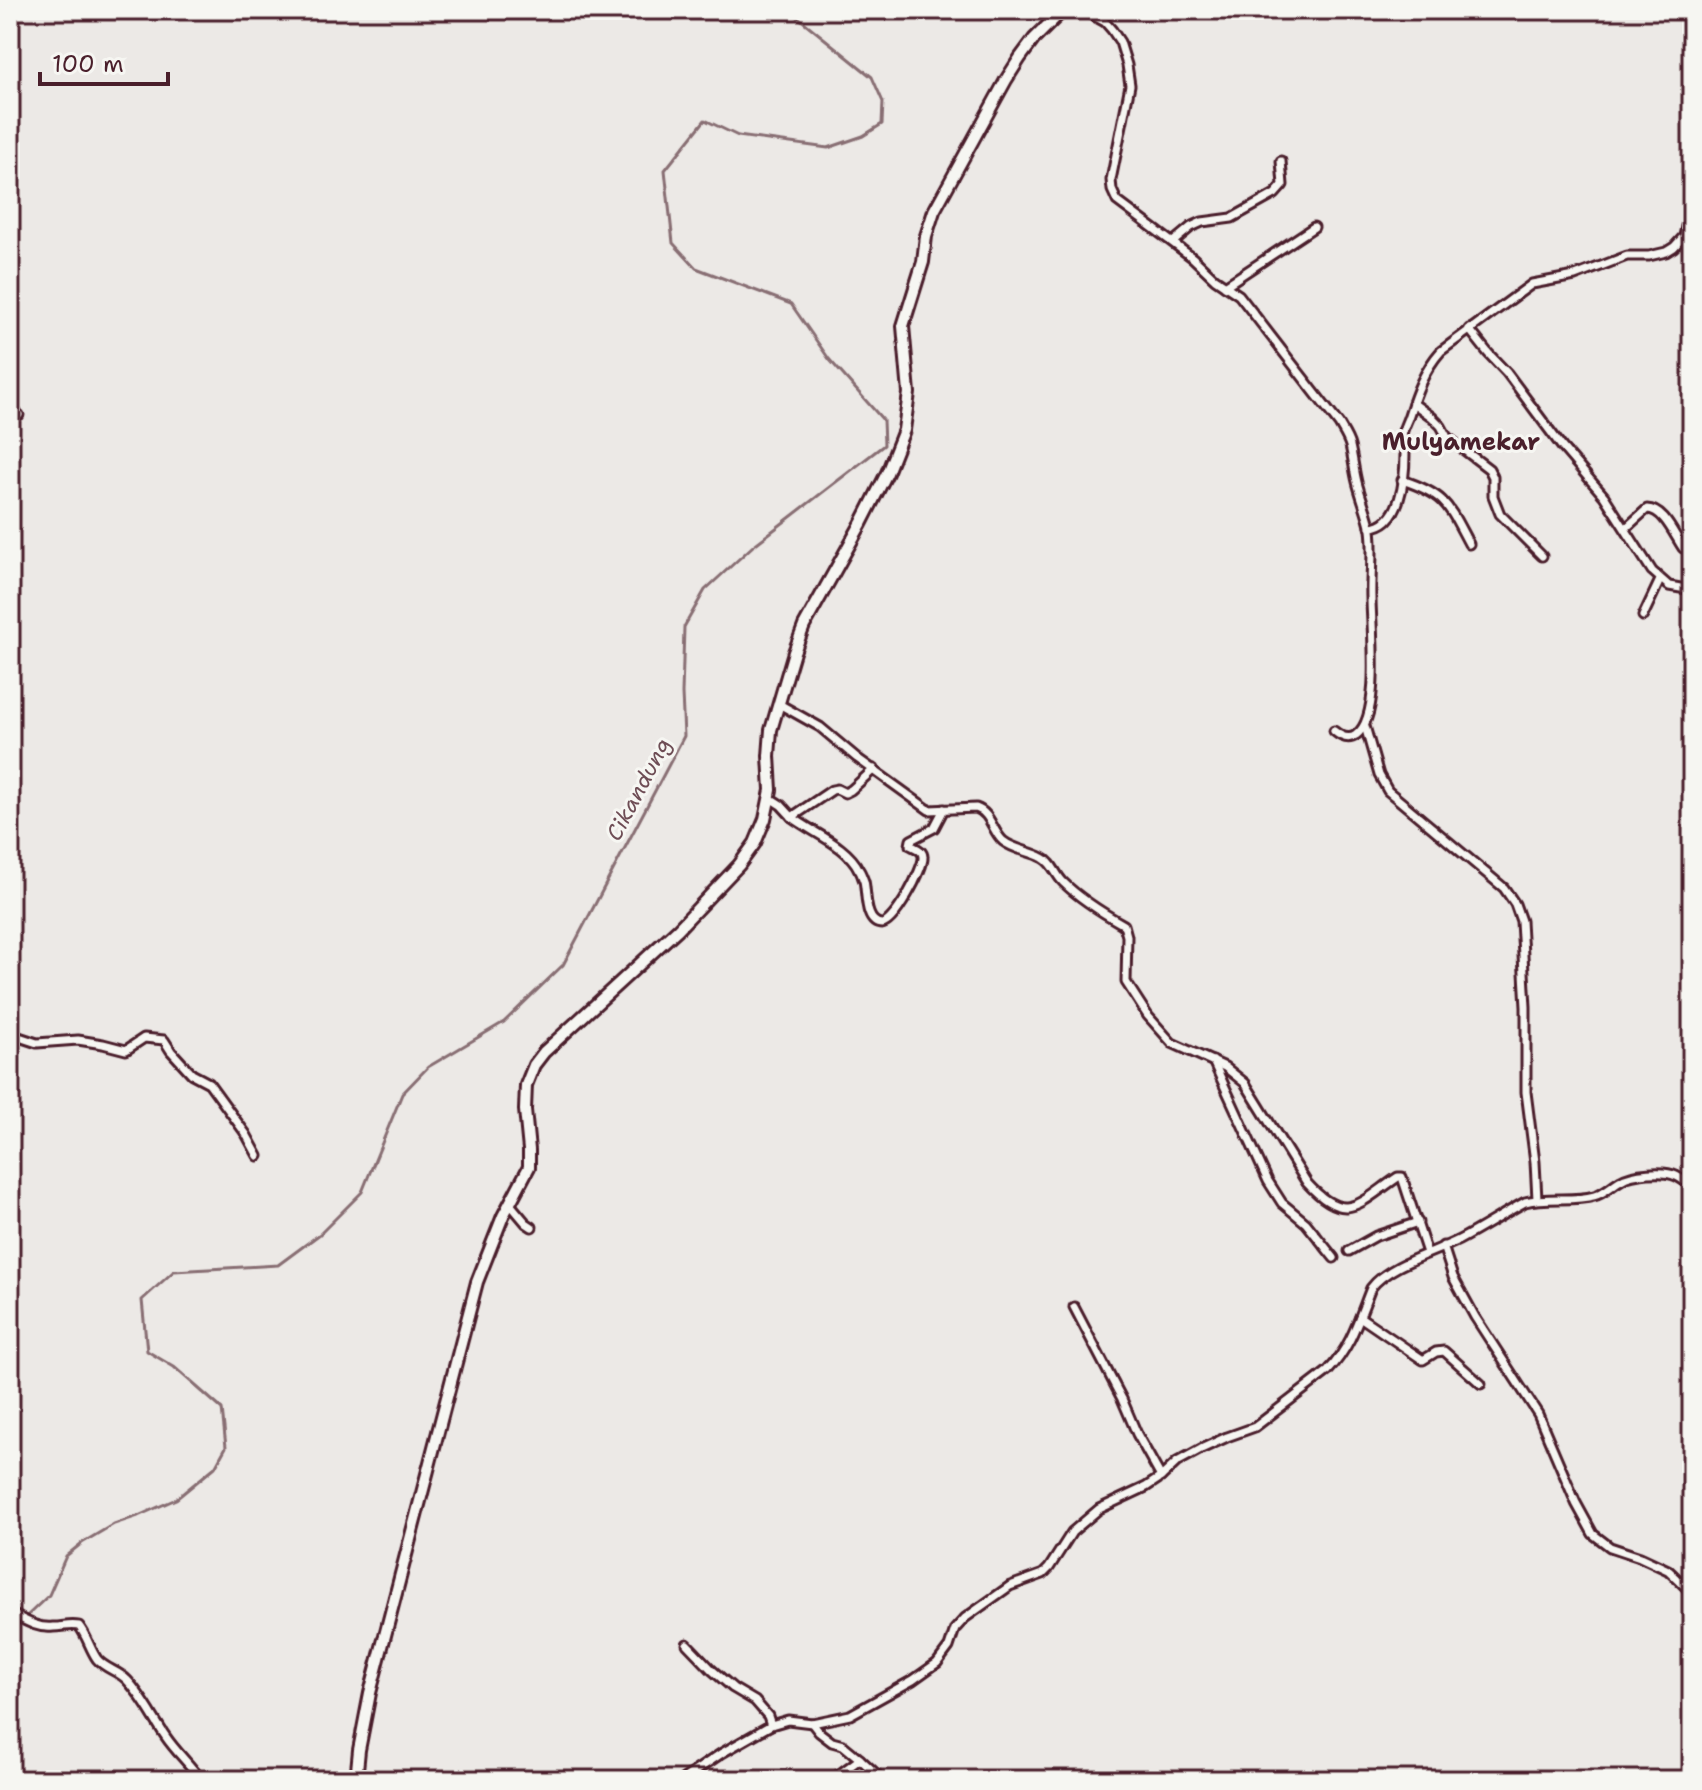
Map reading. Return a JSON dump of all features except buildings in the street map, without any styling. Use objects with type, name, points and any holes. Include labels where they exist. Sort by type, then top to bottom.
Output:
[{"type":"street","points":[[356,1780],[370,1693],[466,1318],[483,1264],[529,1167],[526,1085],[534,1065],[544,1052],[678,929],[739,865],[755,843],[770,798],[769,740],[794,652],[804,626],[887,473],[904,430],[909,393],[903,326],[923,262],[926,236],[934,211],[1020,58],[1063,10]]},
{"type":"street","points":[[1083,10],[1105,22],[1112,30],[1120,42],[1127,65],[1130,85],[1111,180],[1117,201],[1246,302],[1339,424],[1350,444],[1372,548],[1371,712],[1357,735],[1350,738],[1334,731]]},
{"type":"street","points":[[1173,242],[1191,227],[1202,222],[1232,218],[1275,194],[1283,185],[1281,161]]},
{"type":"street","points":[[1370,527],[1382,525],[1400,499],[1405,451],[1402,436],[1430,363],[1441,351],[1532,284],[1575,276],[1627,256],[1666,252],[1684,236],[1692,198]]},
{"type":"street","points":[[1225,286],[1314,227]]},
{"type":"street","points":[[1469,329],[1515,382],[1562,447],[1604,496],[1660,580],[1669,586],[1692,590]]},
{"type":"street","points":[[1413,403],[1432,417],[1447,437],[1489,469],[1493,477],[1493,496],[1500,514],[1542,556]]},
{"type":"street","points":[[10,411],[19,415]]},
{"type":"street","points":[[1402,480],[1438,495],[1447,504],[1469,544]]},
{"type":"street","points":[[1626,528],[1652,508],[1666,521],[1683,548]]},
{"type":"street","points":[[1643,616],[1660,580]]},
{"type":"street","points":[[779,704],[820,727],[929,810],[976,808],[983,811],[1005,842],[1045,859],[1061,881],[1108,917],[1124,925],[1127,936],[1126,982],[1133,996],[1172,1043],[1225,1067],[1245,1083],[1307,1183],[1322,1198],[1338,1207],[1351,1207],[1366,1201],[1400,1176],[1427,1253]]},
{"type":"street","points":[[1365,726],[1379,775],[1388,791],[1504,888],[1515,904],[1521,921],[1526,1007],[1526,1092],[1537,1199]]},
{"type":"street","points":[[792,817],[834,789],[845,793],[851,790],[874,769]]},
{"type":"street","points":[[770,798],[792,817],[854,859],[864,880],[869,913],[873,921],[882,924],[902,904],[922,865],[923,855],[910,845],[911,840],[934,828],[944,809]]},
{"type":"street","points":[[10,1034],[37,1043],[78,1040],[126,1050],[144,1038],[164,1040],[192,1074],[209,1083],[258,1156]]},
{"type":"street","points":[[1213,1061],[1268,1181],[1282,1203],[1306,1223],[1334,1258]]},
{"type":"street","points":[[682,1780],[771,1725],[788,1720],[812,1723],[850,1715],[937,1663],[949,1647],[955,1629],[1010,1586],[1043,1574],[1072,1532],[1099,1509],[1161,1477],[1177,1462],[1255,1427],[1337,1362],[1350,1341],[1376,1280],[1459,1240],[1525,1202],[1594,1197],[1634,1174],[1663,1172],[1692,1186]]},
{"type":"street","points":[[510,1204],[532,1227]]},
{"type":"street","points":[[1349,1251],[1376,1236],[1418,1222]]},
{"type":"street","points":[[1443,1246],[1453,1277],[1475,1317],[1538,1414],[1576,1503],[1593,1534],[1610,1547],[1668,1570],[1692,1593]]},
{"type":"street","points":[[1074,1307],[1161,1477]]},
{"type":"street","points":[[1360,1317],[1423,1360],[1444,1351],[1481,1384]]},
{"type":"street","points":[[10,1613],[37,1625],[53,1628],[71,1624],[79,1626],[97,1659],[126,1679],[179,1755],[201,1780]]},
{"type":"street","points":[[687,1644],[733,1688],[755,1701],[768,1716],[771,1725]]},
{"type":"street","points":[[812,1723],[819,1732],[832,1742],[843,1745],[883,1780]]},
{"type":"street","points":[[834,1778],[860,1759]]},
{"type":"waterway","name":"Cikandung","points":[[10,1632],[49,1595],[66,1556],[114,1524],[176,1499],[215,1467],[226,1447],[222,1409],[174,1367],[147,1351],[142,1300],[174,1271],[278,1265],[320,1234],[362,1192],[402,1094],[428,1067],[504,1022],[563,965],[684,736],[684,627],[705,590],[753,546],[884,445],[883,420],[829,359],[791,304],[696,268],[673,243],[665,170],[705,120],[738,136],[828,148],[863,136],[882,124],[883,102],[872,77],[789,10]]},
{"type":"district","name":"Mulyamekar","points":[[1461,442]]}]
